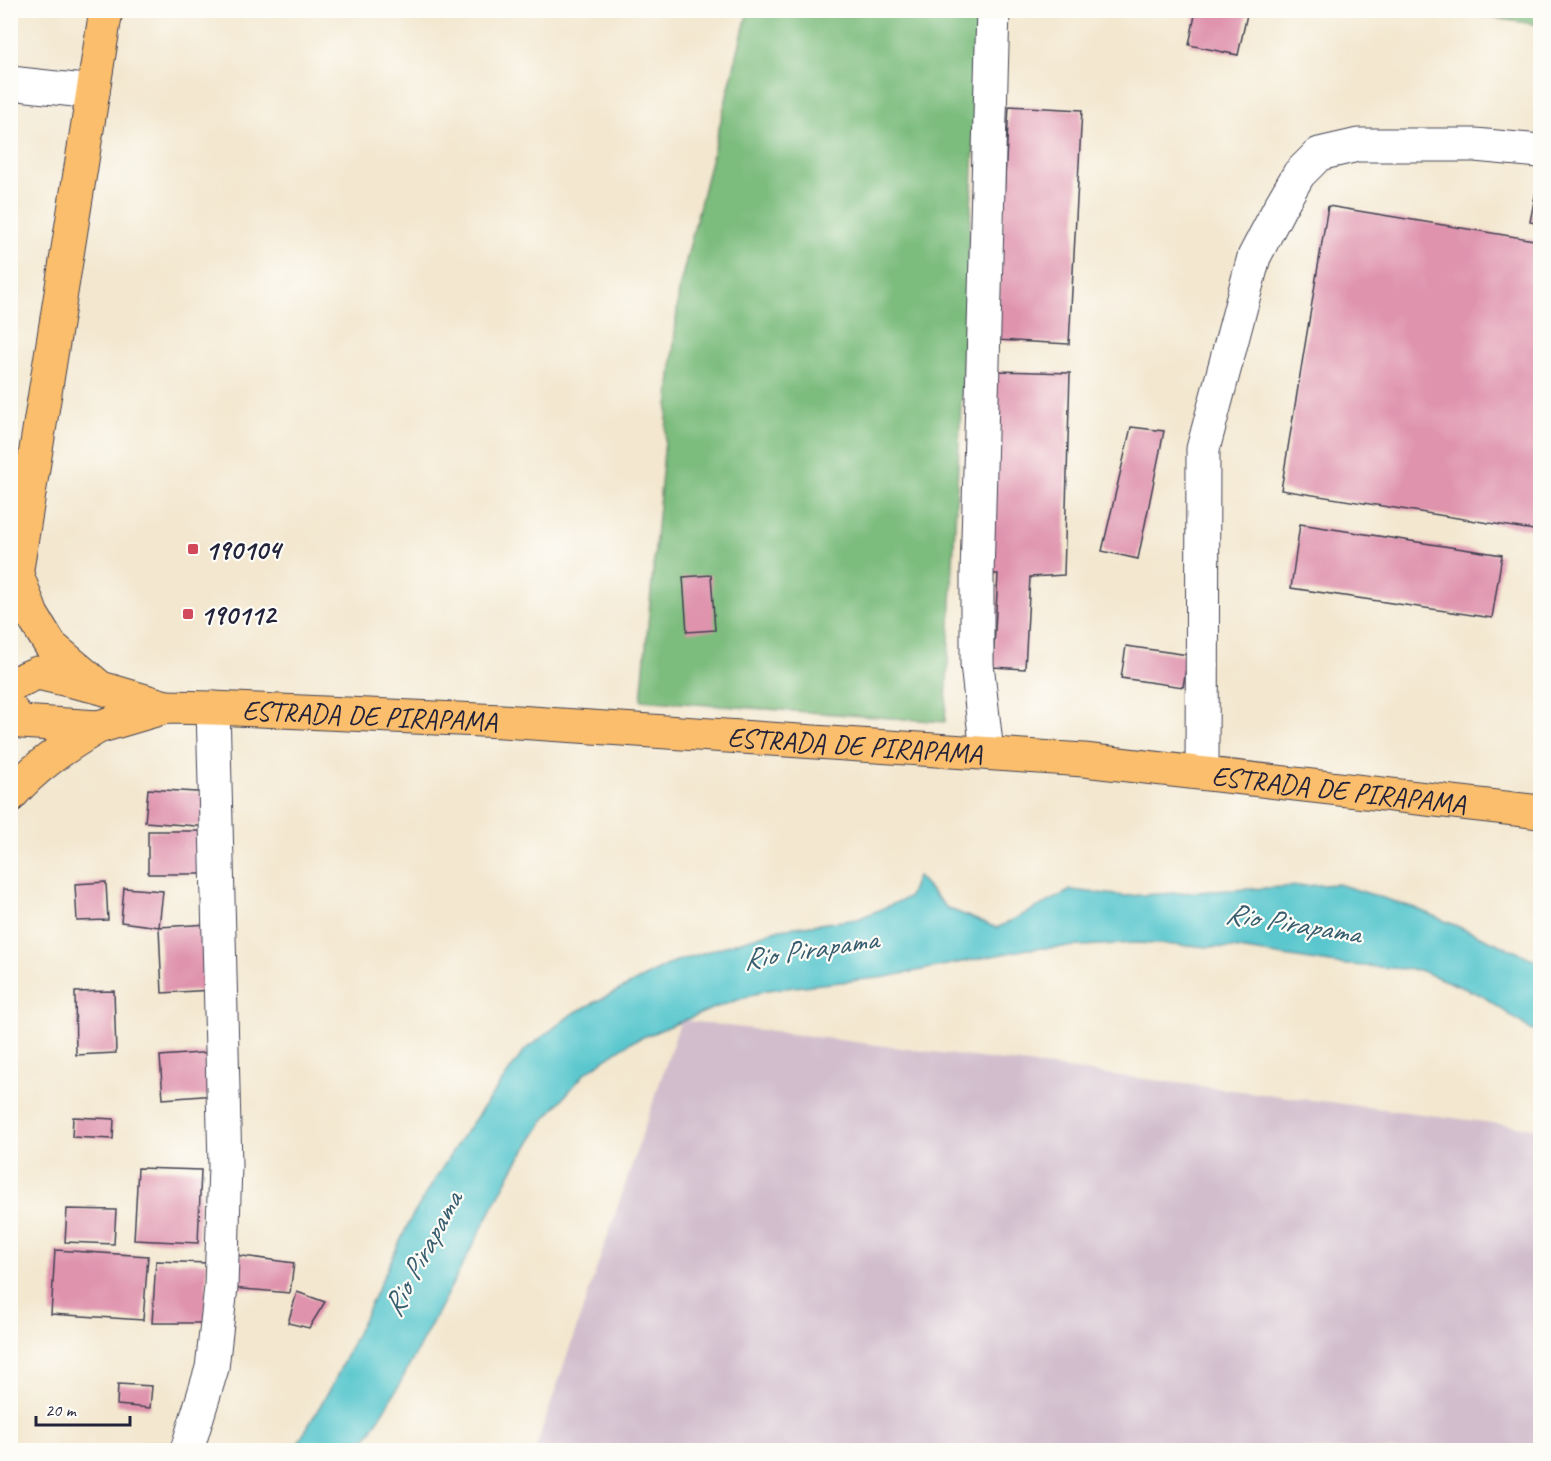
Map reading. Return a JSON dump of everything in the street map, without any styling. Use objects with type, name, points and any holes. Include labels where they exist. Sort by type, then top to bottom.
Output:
[{"type":"main road","points":[[10,614],[18,577],[106,10]]},
{"type":"main road","points":[[18,577],[32,615],[51,646],[98,687]]},
{"type":"main road","name":"ESTRADA DE PIRAPAMA","points":[[10,685],[38,673],[98,687],[166,707],[502,721],[1084,759],[1540,812]]},
{"type":"main road","name":"ESTRADA DE PIRAPAMA","points":[[10,709],[21,722],[98,727],[166,707]]},
{"type":"main road","points":[[10,796],[21,783],[64,747],[98,727]]},
{"type":"street","points":[[987,753],[977,664],[977,575],[993,10]]},
{"type":"street","points":[[10,83],[93,92]]},
{"type":"street","points":[[1202,772],[1203,449],[1254,257],[1281,205],[1299,174],[1319,154],[1358,145],[1475,145],[1540,151]]},
{"type":"street","points":[[187,1450],[212,1368],[221,1287],[225,1165],[213,708]]},
{"type":"shaded area","points":[[681,1020],[1540,1129],[1540,1450],[535,1450]]},
{"type":"green space","points":[[748,11],[981,11],[945,722],[641,700],[679,289]]},
{"type":"green space","points":[[1447,11],[1540,11],[1540,25]]},
{"type":"water","name":"Rio Pirapama","points":[[917,876],[947,908],[997,928],[1071,890],[1125,896],[1338,884],[1415,908],[1540,962],[1540,1031],[1530,1029],[1481,995],[1419,970],[1337,964],[1232,948],[1136,943],[1028,949],[886,977],[767,990],[717,1007],[631,1042],[585,1073],[545,1119],[514,1167],[397,1389],[359,1450],[294,1450],[333,1384],[410,1220],[457,1144],[524,1051],[572,1014],[674,962],[780,929],[858,919],[909,897]]},
{"type":"building","points":[[1196,10],[1248,10],[1238,55],[1189,45]]},
{"type":"building","points":[[1009,106],[1082,110],[1069,344],[996,340]]},
{"type":"building","points":[[1540,175],[1540,224],[1530,222]]},
{"type":"building","points":[[1328,206],[1540,241],[1540,531],[1281,490]]},
{"type":"building","points":[[995,371],[1070,373],[1064,575],[1030,577],[1025,669],[993,667],[998,574],[989,574]]},
{"type":"building","points":[[1131,427],[1164,431],[1138,559],[1102,551]]},
{"type":"building","points":[[1300,524],[1502,555],[1492,618],[1291,588]]},
{"type":"building","points":[[711,575],[715,630],[687,632],[683,577]]},
{"type":"building","points":[[1126,646],[1188,655],[1183,687],[1121,678]]},
{"type":"building","points":[[148,789],[212,793],[209,827],[145,822]]},
{"type":"building","points":[[148,831],[211,831],[212,874],[148,874]]},
{"type":"building","points":[[106,882],[108,920],[77,921],[75,884]]},
{"type":"building","points":[[124,888],[163,891],[159,927],[121,922]]},
{"type":"building","points":[[210,924],[212,990],[162,993],[159,927]]},
{"type":"building","points":[[114,991],[116,1053],[76,1055],[75,992]]},
{"type":"building","points":[[213,1052],[216,1095],[163,1099],[160,1056]]},
{"type":"building","points":[[73,1117],[114,1119],[113,1139],[72,1137]]},
{"type":"building","points":[[138,1168],[201,1170],[198,1243],[134,1240]]},
{"type":"building","points":[[67,1209],[116,1210],[114,1244],[65,1242]]},
{"type":"building","points":[[55,1250],[148,1256],[143,1320],[51,1314]]},
{"type":"building","points":[[235,1255],[294,1263],[290,1293],[231,1288]]},
{"type":"building","points":[[156,1261],[207,1263],[206,1323],[152,1323]]},
{"type":"building","points":[[297,1292],[325,1302],[309,1328],[288,1323]]},
{"type":"building","points":[[118,1384],[152,1386],[150,1408],[117,1405]]},
{"type":"place","name":"190104","points":[[193,549]]},
{"type":"place","name":"190112","points":[[188,614]]}]
